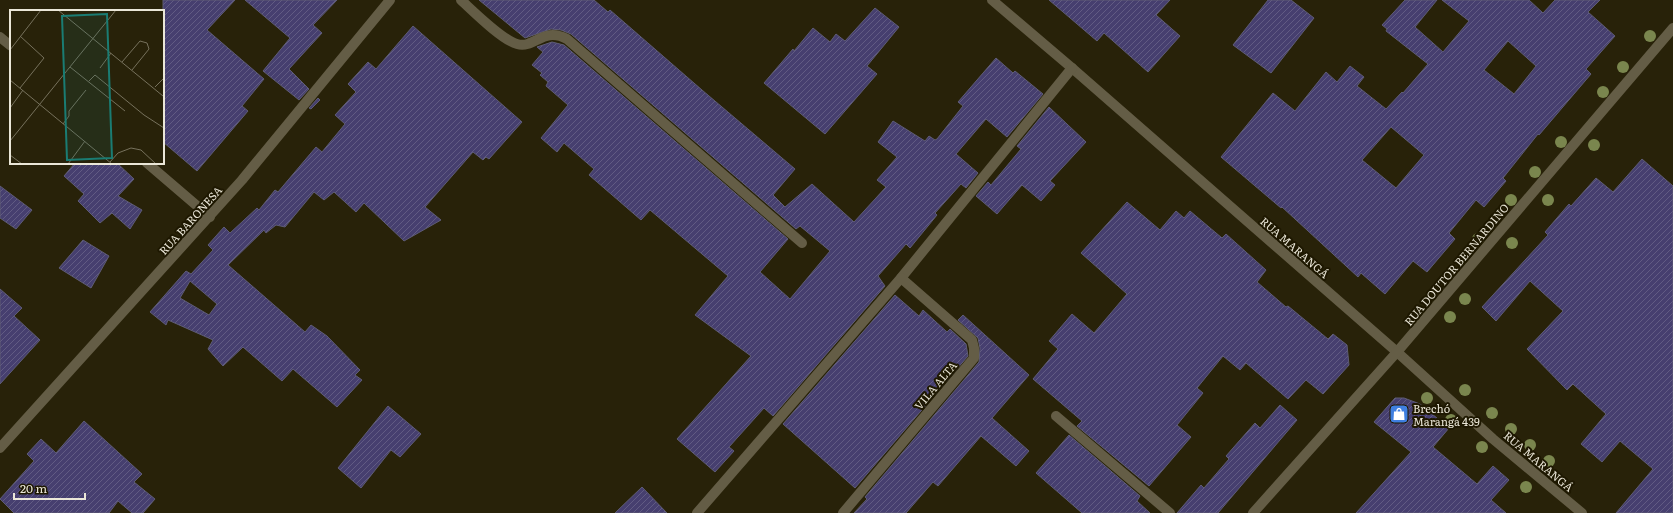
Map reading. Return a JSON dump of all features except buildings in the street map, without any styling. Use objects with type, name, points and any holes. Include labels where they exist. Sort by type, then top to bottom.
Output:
[{"type":"street","name":"RUA BARONESA","points":[[0,448],[210,217],[390,0]]},
{"type":"street","points":[[460,0],[506,39],[518,45],[549,35],[558,34],[567,39],[802,243]]},
{"type":"street","name":"RUA MARANGÁ","points":[[992,0],[1072,68],[1493,439],[1582,513]]},
{"type":"street","name":"RUA DOUTOR BERNARDINO","points":[[1253,513],[1396,352],[1673,28]]},
{"type":"street","points":[[0,37],[10,45]]},
{"type":"street","points":[[696,513],[900,278],[1072,68]]},
{"type":"street","points":[[148,164],[210,217]]},
{"type":"street","name":"VILA ALTA","points":[[843,513],[974,358],[972,340],[900,278]]},
{"type":"street","points":[[1056,416],[1170,513]]},
{"type":"place","name":"Brechó Marangá 439","points":[[1399,414]]}]
